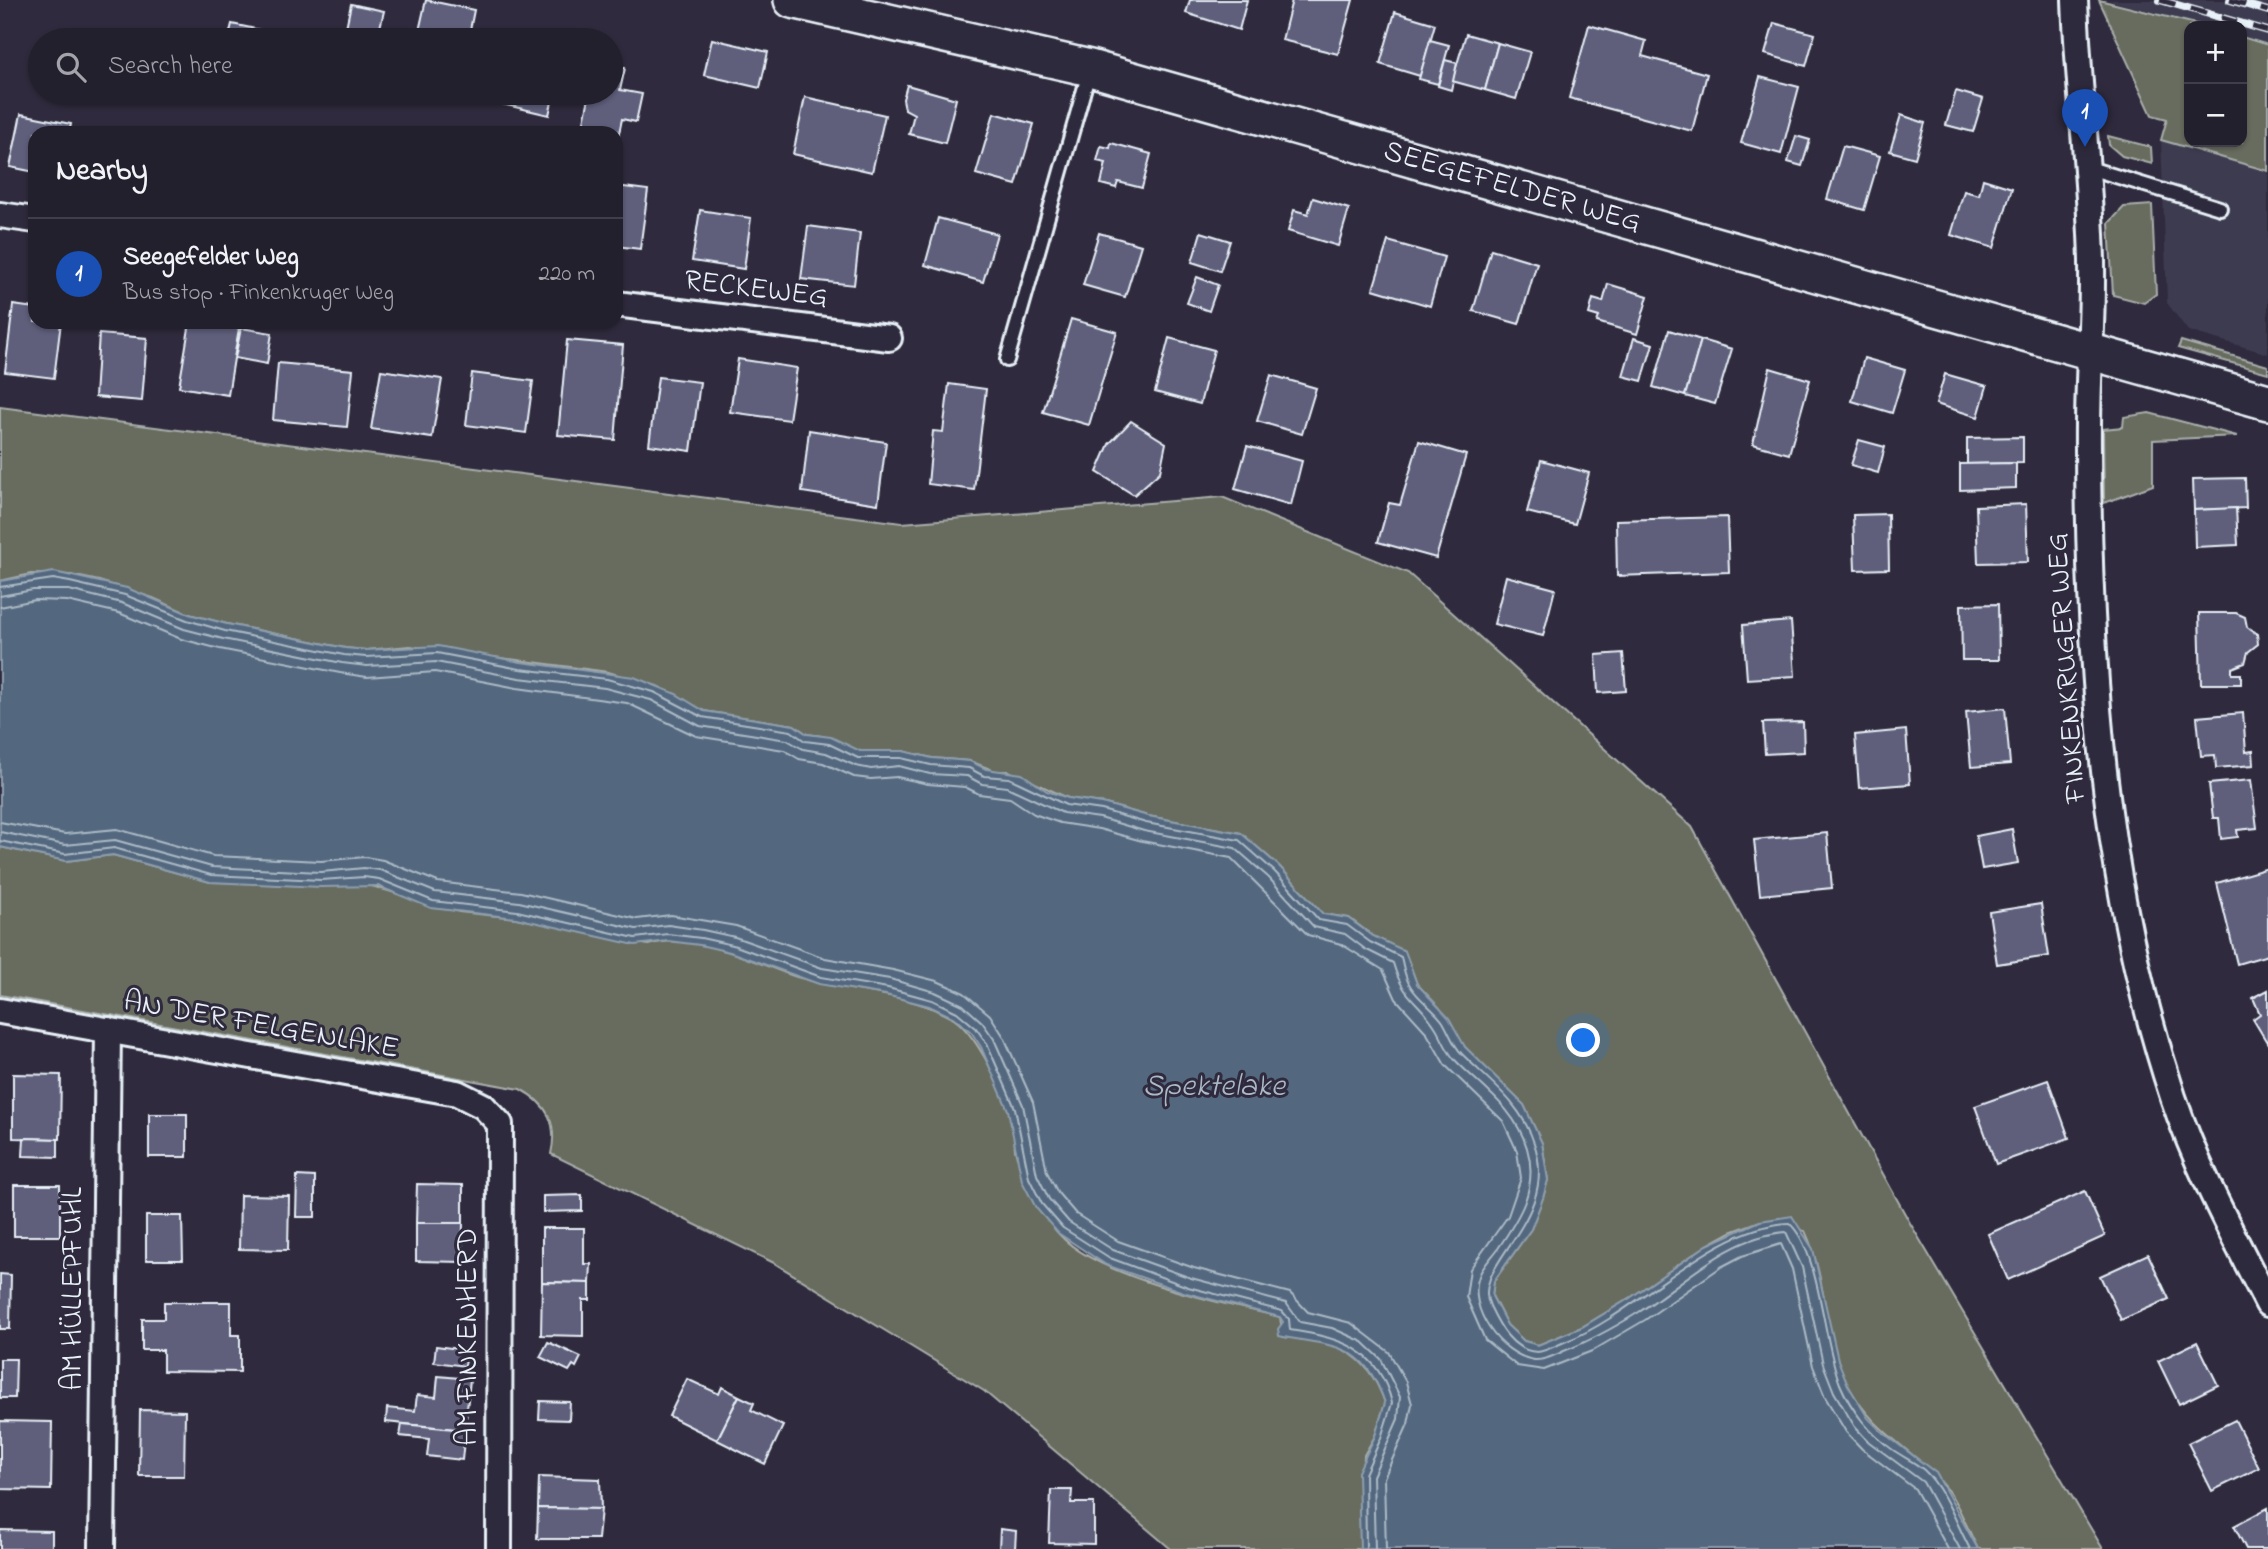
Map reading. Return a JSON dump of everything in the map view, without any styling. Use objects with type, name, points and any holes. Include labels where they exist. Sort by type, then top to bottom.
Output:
[{"type":"street","name":"SEEGEFELDER WEG","points":[[793,0],[1090,68],[2268,402]]},
{"type":"street","name":"FINKENKRUGER WEG","points":[[2075,0],[2092,261],[2088,464],[2095,699],[2105,787],[2130,944],[2143,998],[2180,1118],[2215,1199],[2268,1304]]},
{"type":"street","points":[[0,215],[28,219]]},
{"type":"street","name":"RECKEWEG","points":[[623,305],[889,338]]},
{"type":"street","name":"AN DER FELGENLAKE","points":[[0,1011],[457,1093],[483,1106],[500,1124]]},
{"type":"street","name":"AM HÜLLEPFUHL","points":[[102,1549],[108,1030]]},
{"type":"street","name":"AM FINKENHERD","points":[[499,1549],[500,1124]]},
{"type":"lane","points":[[1007,360],[1090,68]]},
{"type":"lane","points":[[2087,167],[2220,208]]},
{"type":"shaded area","points":[[2108,0],[2268,0],[2268,45],[2247,39],[2247,21],[2186,21]]},
{"type":"shaded area","points":[[2161,140],[2268,171],[2268,354],[2188,331],[2167,303]]},
{"type":"green space","points":[[2099,0],[2184,21],[2184,147],[2161,140],[2167,119],[2152,115]]},
{"type":"green space","points":[[2247,39],[2268,45],[2268,171],[2185,147],[2247,147]]},
{"type":"green space","points":[[2108,136],[2151,147],[2152,164],[2122,156],[2109,145]]},
{"type":"green space","points":[[2152,205],[2156,294],[2144,303],[2113,295],[2109,223],[2124,207]]},
{"type":"green space","points":[[2181,341],[2268,366],[2268,373],[2178,348]]},
{"type":"green space","points":[[0,407],[902,523],[1222,497],[1408,573],[1692,827],[1910,1223],[2103,1549],[1978,1549],[1957,1506],[1942,1483],[1870,1417],[1849,1387],[1834,1349],[1818,1269],[1805,1231],[1760,1221],[1731,1232],[1582,1327],[1538,1345],[1524,1341],[1507,1325],[1492,1296],[1494,1281],[1531,1229],[1548,1180],[1542,1143],[1524,1105],[1465,1047],[1439,1007],[1417,984],[1405,952],[1373,936],[1349,918],[1323,914],[1279,866],[1241,833],[1068,798],[1009,771],[995,771],[970,761],[932,758],[903,751],[860,751],[822,736],[807,734],[794,725],[704,711],[657,686],[608,672],[410,646],[366,650],[345,648],[189,614],[153,598],[71,575],[31,574],[0,581]]},
{"type":"green space","points":[[2149,413],[2237,436],[2153,440],[2153,485],[2104,503],[2103,429],[2123,427],[2124,417]]},
{"type":"green space","points":[[0,847],[66,861],[113,855],[210,882],[365,884],[459,912],[516,918],[648,945],[666,942],[703,944],[811,981],[911,1001],[949,1016],[970,1035],[989,1066],[1010,1115],[1015,1131],[1015,1151],[1024,1172],[1054,1228],[1077,1250],[1102,1264],[1162,1287],[1280,1317],[1283,1337],[1333,1346],[1359,1360],[1369,1371],[1385,1403],[1375,1436],[1364,1455],[1360,1549],[1171,1549],[984,1391],[774,1263],[551,1154],[553,1133],[549,1116],[538,1101],[520,1089],[0,995]]},
{"type":"water","name":"Spektelake","points":[[54,572],[127,588],[189,614],[227,624],[345,648],[366,650],[438,646],[521,662],[634,677],[676,694],[704,711],[794,725],[807,734],[831,737],[860,751],[903,751],[932,758],[970,761],[986,769],[1022,774],[1047,791],[1068,798],[1241,833],[1279,866],[1323,914],[1348,918],[1373,936],[1405,951],[1417,984],[1449,1018],[1465,1047],[1524,1105],[1542,1143],[1548,1180],[1531,1229],[1494,1281],[1492,1296],[1507,1325],[1524,1341],[1538,1345],[1582,1327],[1707,1245],[1760,1221],[1792,1216],[1813,1249],[1838,1360],[1848,1385],[1868,1418],[1881,1431],[1936,1473],[1978,1549],[1360,1549],[1358,1472],[1375,1436],[1385,1403],[1367,1368],[1344,1350],[1279,1336],[1278,1329],[1283,1322],[1280,1317],[1186,1293],[1106,1265],[1058,1233],[1036,1208],[1022,1181],[1008,1110],[981,1047],[971,1032],[953,1017],[929,1006],[886,995],[819,984],[730,952],[700,945],[668,941],[635,945],[516,918],[431,908],[378,886],[321,887],[210,882],[113,855],[66,861],[0,847],[0,581]]},
{"type":"building","points":[[426,0],[474,10],[470,28],[420,28]]},
{"type":"building","points":[[1190,0],[1247,0],[1239,30],[1186,13]]},
{"type":"building","points":[[1292,0],[1353,0],[1338,54],[1282,40]]},
{"type":"building","points":[[351,4],[384,11],[380,28],[346,28]]},
{"type":"building","points":[[1395,12],[1435,24],[1420,76],[1380,64]]},
{"type":"building","points":[[1774,23],[1815,34],[1806,66],[1765,54]]},
{"type":"building","points":[[232,24],[251,28],[231,28]]},
{"type":"building","points":[[1589,25],[1646,41],[1642,56],[1707,74],[1692,131],[1569,98]]},
{"type":"building","points":[[1466,34],[1498,43],[1485,90],[1452,81]]},
{"type":"building","points":[[712,39],[768,52],[760,88],[704,75]]},
{"type":"building","points":[[1430,40],[1449,45],[1438,84],[1419,79]]},
{"type":"building","points":[[1498,43],[1530,52],[1516,99],[1485,90]]},
{"type":"building","points":[[1445,60],[1457,63],[1451,90],[1438,86]]},
{"type":"building","points":[[1760,77],[1799,87],[1781,154],[1741,143]]},
{"type":"building","points":[[907,85],[956,99],[945,143],[909,134],[914,114],[905,109],[903,99]]},
{"type":"building","points":[[623,91],[642,94],[636,122],[622,119],[621,126],[583,126],[587,105],[623,105]]},
{"type":"building","points":[[1956,91],[1983,99],[1973,132],[1946,125]]},
{"type":"building","points":[[805,97],[885,115],[872,172],[793,154]]},
{"type":"building","points":[[506,105],[551,105],[549,115]]},
{"type":"building","points":[[994,113],[1034,124],[1016,185],[976,174]]},
{"type":"building","points":[[21,114],[71,124],[28,126],[28,171],[10,167]]},
{"type":"building","points":[[1901,115],[1925,123],[1915,158],[1890,151]]},
{"type":"building","points":[[1796,136],[1810,140],[1802,166],[1788,162]]},
{"type":"building","points":[[1111,143],[1151,154],[1142,188],[1118,182],[1116,188],[1101,184],[1106,163],[1097,161],[1101,146],[1110,148]]},
{"type":"building","points":[[1843,146],[1880,156],[1864,210],[1827,199]]},
{"type":"building","points":[[1983,179],[2012,188],[1994,248],[1951,235],[1964,191],[1979,195]]},
{"type":"building","points":[[623,187],[648,190],[640,249],[623,247]]},
{"type":"building","points":[[1313,198],[1349,209],[1338,246],[1288,231],[1294,210],[1308,214]]},
{"type":"building","points":[[700,210],[751,218],[744,269],[692,261]]},
{"type":"building","points":[[938,218],[997,234],[983,282],[925,265]]},
{"type":"building","points":[[808,226],[860,233],[854,285],[801,279]]},
{"type":"building","points":[[1201,232],[1230,241],[1220,271],[1192,262]]},
{"type":"building","points":[[1099,233],[1141,245],[1125,297],[1083,285]]},
{"type":"building","points":[[1388,241],[1444,257],[1430,306],[1373,289]]},
{"type":"building","points":[[1491,249],[1537,263],[1519,324],[1473,311]]},
{"type":"building","points":[[1197,277],[1218,285],[1209,311],[1187,303]]},
{"type":"building","points":[[1608,284],[1648,296],[1637,334],[1597,322],[1599,317],[1589,314],[1593,299],[1603,302]]},
{"type":"building","points":[[13,305],[28,307],[28,329],[60,329],[54,378],[5,372]]},
{"type":"building","points":[[1071,319],[1117,332],[1089,425],[1043,412]]},
{"type":"building","points":[[189,329],[239,329],[228,395],[179,387]]},
{"type":"building","points":[[241,329],[272,333],[267,364],[235,358]]},
{"type":"building","points":[[1669,330],[1701,340],[1685,396],[1653,387]]},
{"type":"building","points":[[99,334],[147,338],[142,401],[95,397]]},
{"type":"building","points":[[1169,338],[1214,350],[1200,404],[1155,392]]},
{"type":"building","points":[[1634,338],[1653,344],[1642,381],[1623,376]]},
{"type":"building","points":[[567,340],[623,345],[615,440],[558,435]]},
{"type":"building","points":[[1701,340],[1732,349],[1715,404],[1685,396]]},
{"type":"building","points":[[1864,358],[1905,370],[1892,413],[1852,401]]},
{"type":"building","points":[[738,359],[797,368],[789,420],[730,412]]},
{"type":"building","points":[[278,363],[353,370],[347,427],[273,420]]},
{"type":"building","points":[[1770,368],[1810,380],[1789,454],[1753,444]]},
{"type":"building","points":[[381,370],[442,379],[432,438],[371,429]]},
{"type":"building","points":[[472,373],[533,381],[526,433],[466,425]]},
{"type":"building","points":[[1945,374],[1987,386],[1978,417],[1936,404]]},
{"type":"building","points":[[1271,375],[1316,388],[1302,434],[1257,421]]},
{"type":"building","points":[[658,377],[700,382],[691,451],[649,445]]},
{"type":"building","points":[[949,384],[986,389],[974,490],[928,484],[933,431],[943,432]]},
{"type":"building","points":[[1131,421],[1166,443],[1160,472],[1134,495],[1097,472],[1109,444]]},
{"type":"building","points":[[809,430],[886,442],[878,504],[802,492]]},
{"type":"building","points":[[2023,437],[2023,463],[1967,464],[1967,438]]},
{"type":"building","points":[[1859,440],[1885,447],[1878,473],[1851,465]]},
{"type":"building","points":[[1419,441],[1466,455],[1436,558],[1378,542],[1389,503],[1400,505]]},
{"type":"building","points":[[1247,446],[1302,461],[1291,505],[1235,489]]},
{"type":"building","points":[[1541,460],[1589,473],[1575,524],[1527,512]]},
{"type":"building","points":[[2016,463],[2016,488],[1960,490],[1960,464]]},
{"type":"building","points":[[2245,478],[2246,508],[2194,510],[2193,479]]},
{"type":"building","points":[[2026,504],[2028,562],[1978,563],[1976,506]]},
{"type":"building","points":[[2236,508],[2238,545],[2195,547],[2194,510]]},
{"type":"building","points":[[1888,514],[1889,569],[1855,570],[1853,515]]},
{"type":"building","points":[[1727,517],[1729,572],[1617,576],[1616,520]]},
{"type":"building","points":[[1506,576],[1555,589],[1543,636],[1494,624]]},
{"type":"building","points":[[1998,604],[1999,660],[1962,660],[1961,605]]},
{"type":"building","points":[[2199,613],[2236,613],[2245,617],[2247,627],[2257,634],[2258,644],[2248,652],[2245,663],[2232,668],[2232,674],[2241,674],[2241,684],[2201,684]]},
{"type":"building","points":[[1791,621],[1795,676],[1747,679],[1743,625]]},
{"type":"building","points":[[1623,653],[1626,691],[1598,693],[1596,655]]},
{"type":"building","points":[[2005,708],[2010,764],[1971,767],[1966,712]]},
{"type":"building","points":[[2243,713],[2246,752],[2253,751],[2254,765],[2216,768],[2215,755],[2201,756],[2197,717]]},
{"type":"building","points":[[1803,722],[1804,752],[1765,754],[1763,723]]},
{"type":"building","points":[[1906,730],[1910,784],[1859,788],[1855,735]]},
{"type":"building","points":[[2251,780],[2257,828],[2237,830],[2238,837],[2221,839],[2219,818],[2213,818],[2209,784]]},
{"type":"building","points":[[2012,829],[2018,863],[1982,869],[1976,836]]},
{"type":"building","points":[[1827,833],[1832,888],[1760,895],[1754,840]]},
{"type":"building","points":[[2268,868],[2268,955],[2237,964],[2217,883]]},
{"type":"building","points":[[2041,904],[2049,956],[1997,964],[1989,912]]},
{"type":"building","points":[[2268,990],[2268,1044],[2253,1019],[2260,1014],[2253,998]]},
{"type":"building","points":[[13,1074],[61,1075],[60,1139],[13,1138]]},
{"type":"building","points":[[2048,1080],[2069,1138],[1996,1164],[1975,1106]]},
{"type":"building","points":[[149,1114],[187,1114],[187,1157],[149,1157]]},
{"type":"building","points":[[24,1138],[58,1139],[58,1157],[23,1156]]},
{"type":"building","points":[[297,1176],[315,1177],[315,1217],[296,1217]]},
{"type":"building","points":[[417,1184],[463,1185],[463,1223],[416,1223]]},
{"type":"building","points":[[14,1185],[60,1185],[60,1236],[14,1236]]},
{"type":"building","points":[[2085,1191],[2105,1236],[2008,1280],[1988,1234]]},
{"type":"building","points":[[240,1195],[289,1196],[288,1250],[239,1249]]},
{"type":"building","points":[[582,1195],[582,1211],[543,1212],[543,1196]]},
{"type":"building","points":[[146,1216],[182,1216],[183,1260],[146,1260]]},
{"type":"building","points":[[416,1223],[463,1223],[462,1262],[416,1261]]},
{"type":"building","points":[[542,1228],[584,1228],[584,1264],[591,1264],[590,1283],[542,1282]]},
{"type":"building","points":[[2148,1254],[2169,1299],[2121,1320],[2100,1276]]},
{"type":"building","points":[[0,1274],[11,1275],[10,1329],[0,1329]]},
{"type":"building","points":[[542,1282],[590,1283],[590,1300],[583,1300],[583,1336],[541,1335]]},
{"type":"building","points":[[164,1302],[231,1302],[231,1335],[240,1335],[240,1372],[163,1371],[163,1350],[142,1350],[142,1319],[164,1319]]},
{"type":"building","points":[[548,1342],[581,1357],[576,1367],[573,1365],[569,1371],[540,1357]]},
{"type":"building","points":[[2197,1342],[2218,1385],[2179,1404],[2158,1361]]},
{"type":"building","points":[[436,1346],[467,1350],[465,1366],[434,1362]]},
{"type":"building","points":[[0,1359],[16,1359],[15,1398],[0,1398]]},
{"type":"building","points":[[438,1376],[470,1379],[465,1430],[386,1422],[387,1408],[415,1411],[417,1395],[436,1397]]},
{"type":"building","points":[[687,1379],[719,1394],[722,1387],[739,1396],[717,1440],[669,1416]]},
{"type":"building","points":[[739,1396],[754,1403],[751,1410],[783,1426],[765,1464],[717,1440]]},
{"type":"building","points":[[540,1401],[570,1402],[569,1420],[539,1419]]},
{"type":"building","points":[[140,1410],[185,1411],[184,1476],[139,1476]]},
{"type":"building","points":[[2235,1420],[2259,1468],[2212,1491],[2188,1443]]},
{"type":"building","points":[[0,1421],[52,1422],[51,1490],[0,1489]]},
{"type":"building","points":[[402,1424],[465,1430],[462,1460],[427,1456],[429,1439],[400,1436]]},
{"type":"building","points":[[539,1477],[600,1479],[601,1509],[538,1508]]},
{"type":"building","points":[[1051,1490],[1072,1490],[1071,1503],[1094,1503],[1094,1544],[1049,1543]]},
{"type":"building","points":[[538,1508],[601,1509],[598,1539],[537,1539]]},
{"type":"building","points":[[2268,1508],[2268,1549],[2246,1549],[2234,1526]]},
{"type":"building","points":[[1000,1529],[1016,1531],[1015,1549],[999,1549]]},
{"type":"building","points":[[0,1530],[52,1531],[52,1549],[0,1549]]},
{"type":"railway","points":[[2160,0],[2268,31]]},
{"type":"railway","points":[[2230,0],[2268,11]]},
{"type":"place","name":"Seegefelder Weg","points":[[2085,147]]}]
